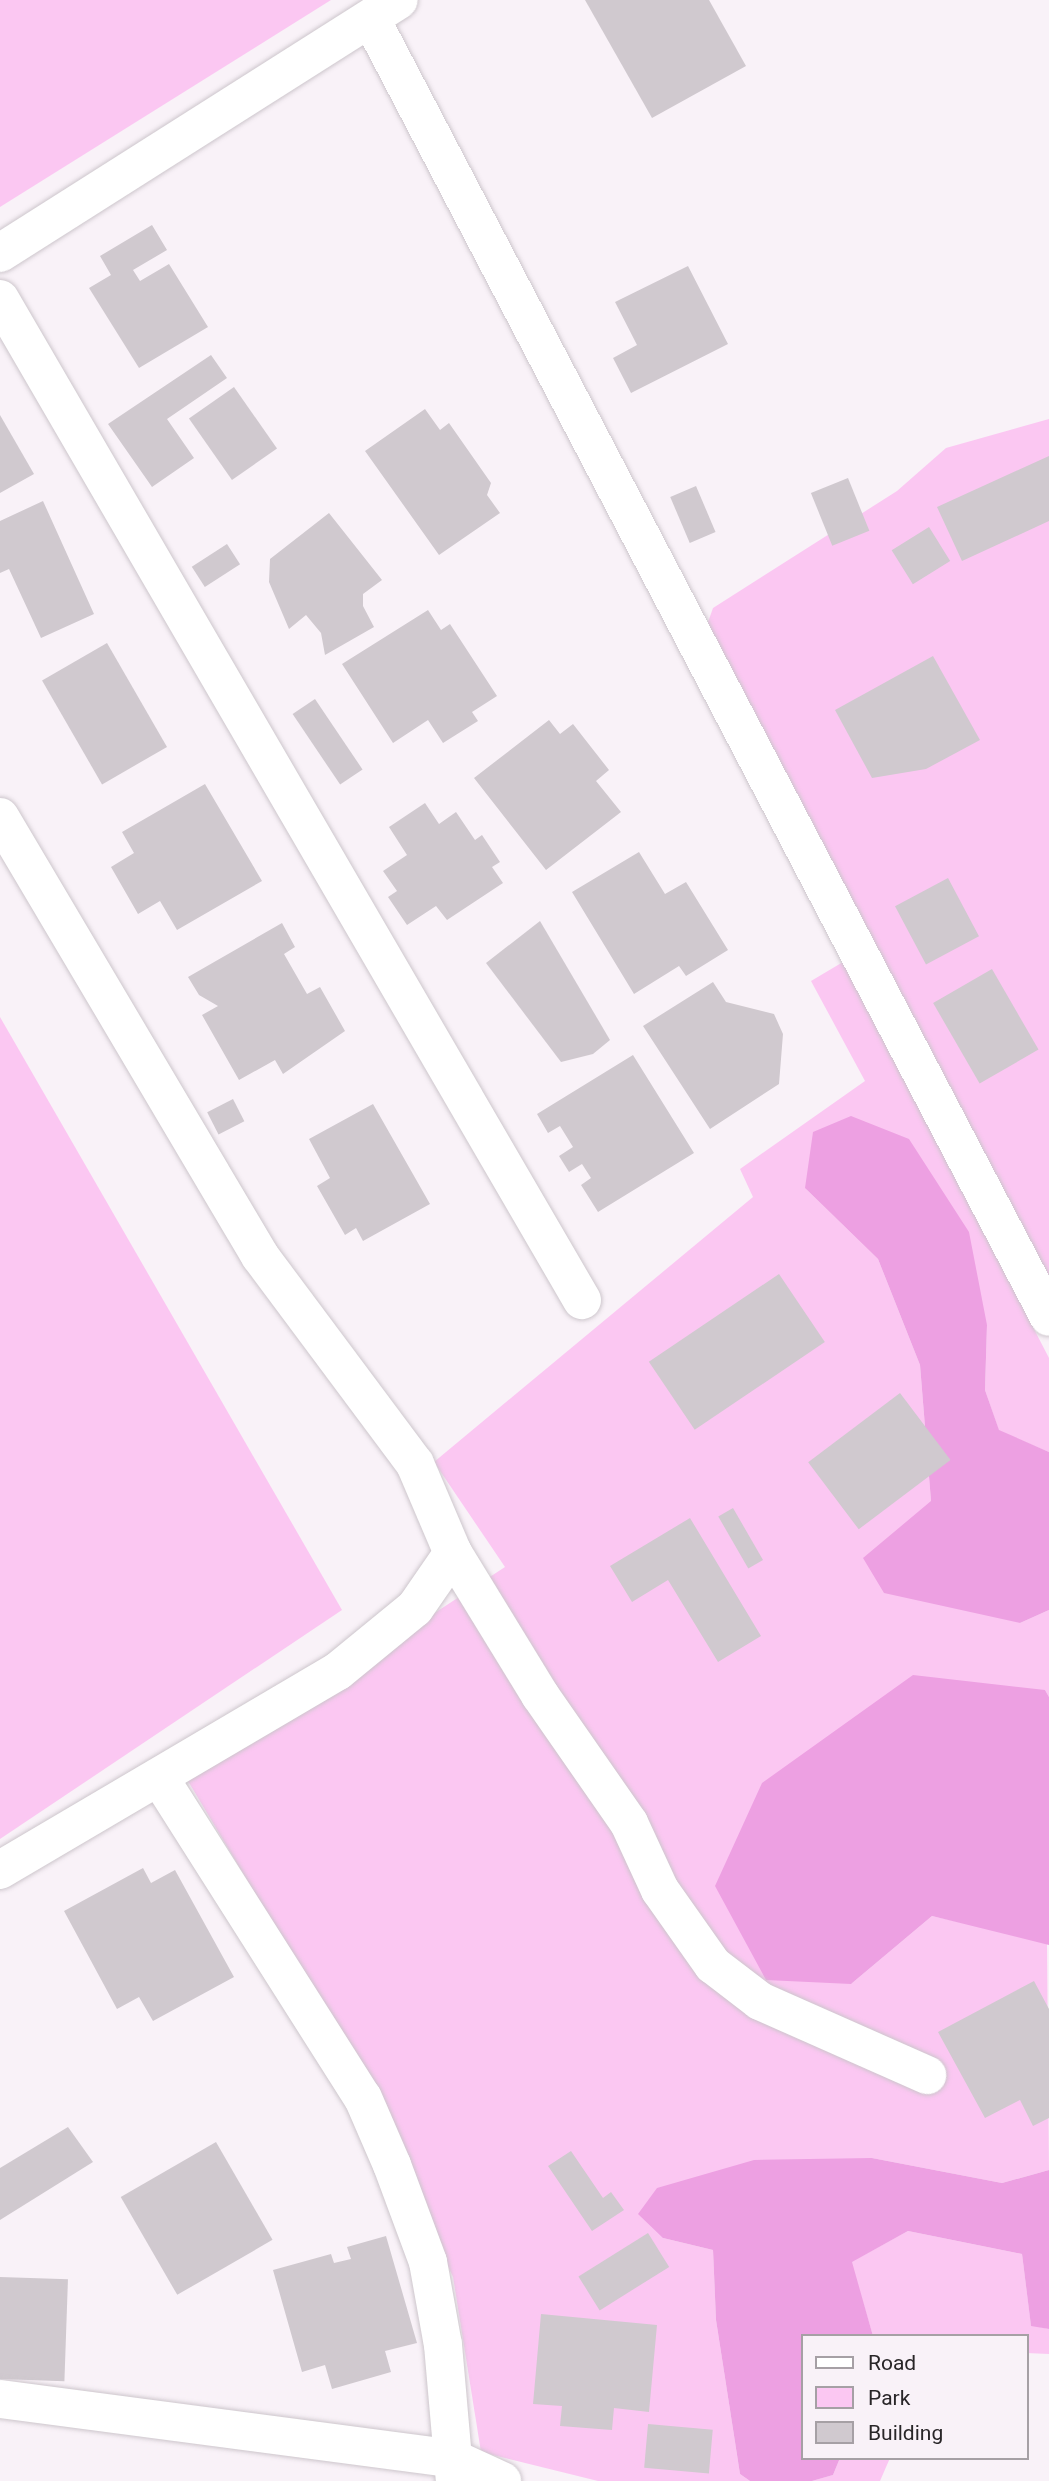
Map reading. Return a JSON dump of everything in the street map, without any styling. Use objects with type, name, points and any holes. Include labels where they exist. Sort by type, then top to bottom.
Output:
[{"type":"street","points":[[0,253],[385,9],[1049,1317]]},
{"type":"street","points":[[0,299],[582,1300]]},
{"type":"street","points":[[0,817],[260,1256],[415,1464],[453,1553],[540,1695],[629,1824],[660,1890],[713,1965],[760,2001],[927,2075]]},
{"type":"street","points":[[0,1870],[338,1671],[415,1608],[453,1553]]},
{"type":"street","points":[[159,1777],[368,2109],[428,2262],[443,2345],[455,2470]]},
{"type":"street","points":[[0,2399],[455,2470],[502,2481]]},
{"type":"green space","points":[[0,0],[331,0],[0,207]]},
{"type":"green space","points":[[1049,419],[1049,1301],[707,625],[713,608],[897,491],[946,448]]},
{"type":"green space","points":[[843,962],[1049,1358],[1049,1452],[999,1431],[985,1390],[987,1325],[805,1188],[878,1259],[920,1365],[931,1501],[1020,1623],[1049,1610],[1049,1697],[1045,1690],[851,1984],[932,1916],[1047,1942],[1049,2170],[1002,2183],[872,2158],[663,2238],[713,2250],[716,2320],[740,2474],[750,2481],[598,2481],[481,2452],[453,2277],[341,2038],[185,1776],[505,1567],[434,1462],[753,1197],[740,1169],[865,1081],[811,981]]},
{"type":"green space","points":[[0,1017],[342,1610],[0,1839]]},
{"type":"green space","points":[[908,2231],[1022,2254],[1031,2325],[1049,2329],[1049,2354],[1028,2353],[1028,2334],[872,2334],[851,2262]]},
{"type":"green space","points":[[839,2460],[889,2460],[880,2481],[812,2481],[833,2475]]},
{"type":"shaded area","points":[[851,1116],[909,1139],[969,1232],[987,1325],[985,1390],[999,1430],[1049,1452],[1049,1610],[1020,1623],[884,1593],[863,1558],[931,1501],[920,1365],[878,1259],[805,1188],[813,1132]]},
{"type":"shaded area","points":[[913,1675],[1045,1690],[1049,1697],[1049,1945],[932,1916],[851,1984],[766,1980],[715,1886],[762,1783]]},
{"type":"shaded area","points":[[872,2158],[1002,2183],[1049,2170],[1049,2329],[1031,2326],[1022,2254],[908,2231],[852,2262],[872,2334],[800,2334],[800,2460],[839,2460],[833,2475],[812,2481],[750,2481],[740,2474],[716,2320],[713,2250],[663,2238],[638,2214],[657,2188],[754,2160]]},
{"type":"building","points":[[585,0],[709,0],[746,66],[652,118]]},
{"type":"building","points":[[152,225],[167,250],[133,270],[140,281],[169,264],[208,327],[139,368],[89,288],[111,275],[100,256]]},
{"type":"building","points":[[688,266],[728,344],[631,393],[613,358],[637,345],[615,302]]},
{"type":"building","points":[[211,355],[227,378],[167,419],[194,458],[152,487],[108,424]]},
{"type":"building","points":[[234,387],[277,448],[232,480],[189,419]]},
{"type":"building","points":[[425,409],[440,430],[449,423],[491,483],[487,495],[500,513],[439,555],[365,451]]},
{"type":"building","points":[[0,415],[34,474],[0,493]]},
{"type":"building","points":[[1049,456],[1049,521],[962,561],[937,507]]},
{"type":"building","points":[[848,478],[869,531],[832,546],[811,493]]},
{"type":"building","points":[[696,486],[716,532],[690,543],[670,497]]},
{"type":"building","points":[[43,501],[94,614],[41,638],[9,569],[0,573],[0,521]]},
{"type":"building","points":[[329,513],[382,580],[363,594],[363,606],[374,627],[325,655],[321,633],[306,615],[289,629],[269,582],[270,559]]},
{"type":"building","points":[[929,527],[950,561],[913,584],[892,550]]},
{"type":"building","points":[[227,544],[240,564],[205,587],[192,567]]},
{"type":"building","points":[[428,610],[441,630],[450,624],[497,696],[472,712],[478,721],[443,743],[428,720],[393,743],[342,664]]},
{"type":"building","points":[[107,643],[167,747],[102,784],[42,680]]},
{"type":"building","points":[[933,656],[980,740],[926,769],[872,778],[835,710]]},
{"type":"building","points":[[315,699],[363,769],[340,785],[293,714]]},
{"type":"building","points":[[549,720],[560,734],[573,724],[609,770],[596,781],[621,812],[546,870],[474,778]]},
{"type":"building","points":[[205,784],[262,881],[177,930],[160,901],[138,914],[111,867],[134,853],[122,832]]},
{"type":"building","points":[[425,803],[439,824],[456,812],[475,840],[482,835],[500,862],[492,867],[503,883],[447,920],[436,906],[407,925],[388,897],[397,891],[383,871],[407,855],[389,827]]},
{"type":"building","points":[[639,852],[665,894],[686,882],[728,950],[686,976],[679,966],[634,994],[572,892]]},
{"type":"building","points":[[948,878],[979,936],[926,964],[895,906]]},
{"type":"building","points":[[540,921],[610,1040],[593,1054],[561,1062],[486,963]]},
{"type":"building","points":[[282,923],[295,947],[284,954],[307,994],[320,987],[345,1031],[283,1074],[275,1060],[239,1080],[202,1015],[218,1006],[199,995],[188,977]]},
{"type":"building","points":[[992,969],[1038,1050],[980,1084],[933,1003]]},
{"type":"building","points":[[713,982],[726,1002],[774,1014],[783,1034],[779,1084],[710,1129],[643,1026]]},
{"type":"building","points":[[633,1055],[694,1153],[598,1212],[581,1185],[591,1178],[582,1164],[569,1172],[559,1156],[573,1147],[560,1126],[548,1133],[537,1114]]},
{"type":"building","points":[[233,1099],[244,1121],[219,1134],[207,1112]]},
{"type":"building","points":[[373,1104],[430,1204],[363,1241],[356,1228],[345,1235],[317,1186],[330,1178],[309,1139]]},
{"type":"building","points":[[779,1274],[825,1342],[695,1430],[649,1362]]},
{"type":"building","points":[[900,1393],[951,1460],[859,1529],[808,1462]]},
{"type":"building","points":[[733,1508],[763,1560],[748,1568],[718,1516]]},
{"type":"building","points":[[690,1518],[761,1636],[718,1662],[668,1580],[632,1602],[610,1566]]},
{"type":"building","points":[[143,1868],[151,1883],[175,1870],[234,1977],[153,2021],[139,1997],[117,2009],[64,1911]]},
{"type":"building","points":[[1034,1981],[1049,2009],[1049,2118],[1033,2126],[1020,2100],[985,2118],[938,2032]]},
{"type":"building","points":[[68,2127],[93,2162],[0,2220],[0,2168]]},
{"type":"building","points":[[216,2142],[272,2240],[177,2295],[121,2197]]},
{"type":"building","points":[[571,2151],[603,2198],[611,2192],[624,2210],[592,2231],[548,2166]]},
{"type":"building","points":[[648,2233],[669,2267],[600,2310],[578,2276]]},
{"type":"building","points":[[386,2236],[417,2343],[385,2351],[391,2372],[332,2389],[325,2365],[302,2372],[273,2270],[331,2254],[334,2263],[351,2259],[347,2247]]},
{"type":"building","points":[[0,2277],[68,2279],[64,2381],[0,2379]]},
{"type":"building","points":[[541,2314],[657,2325],[649,2412],[614,2408],[612,2430],[560,2426],[562,2406],[533,2404]]},
{"type":"building","points":[[648,2424],[713,2430],[709,2473],[644,2468]]}]
